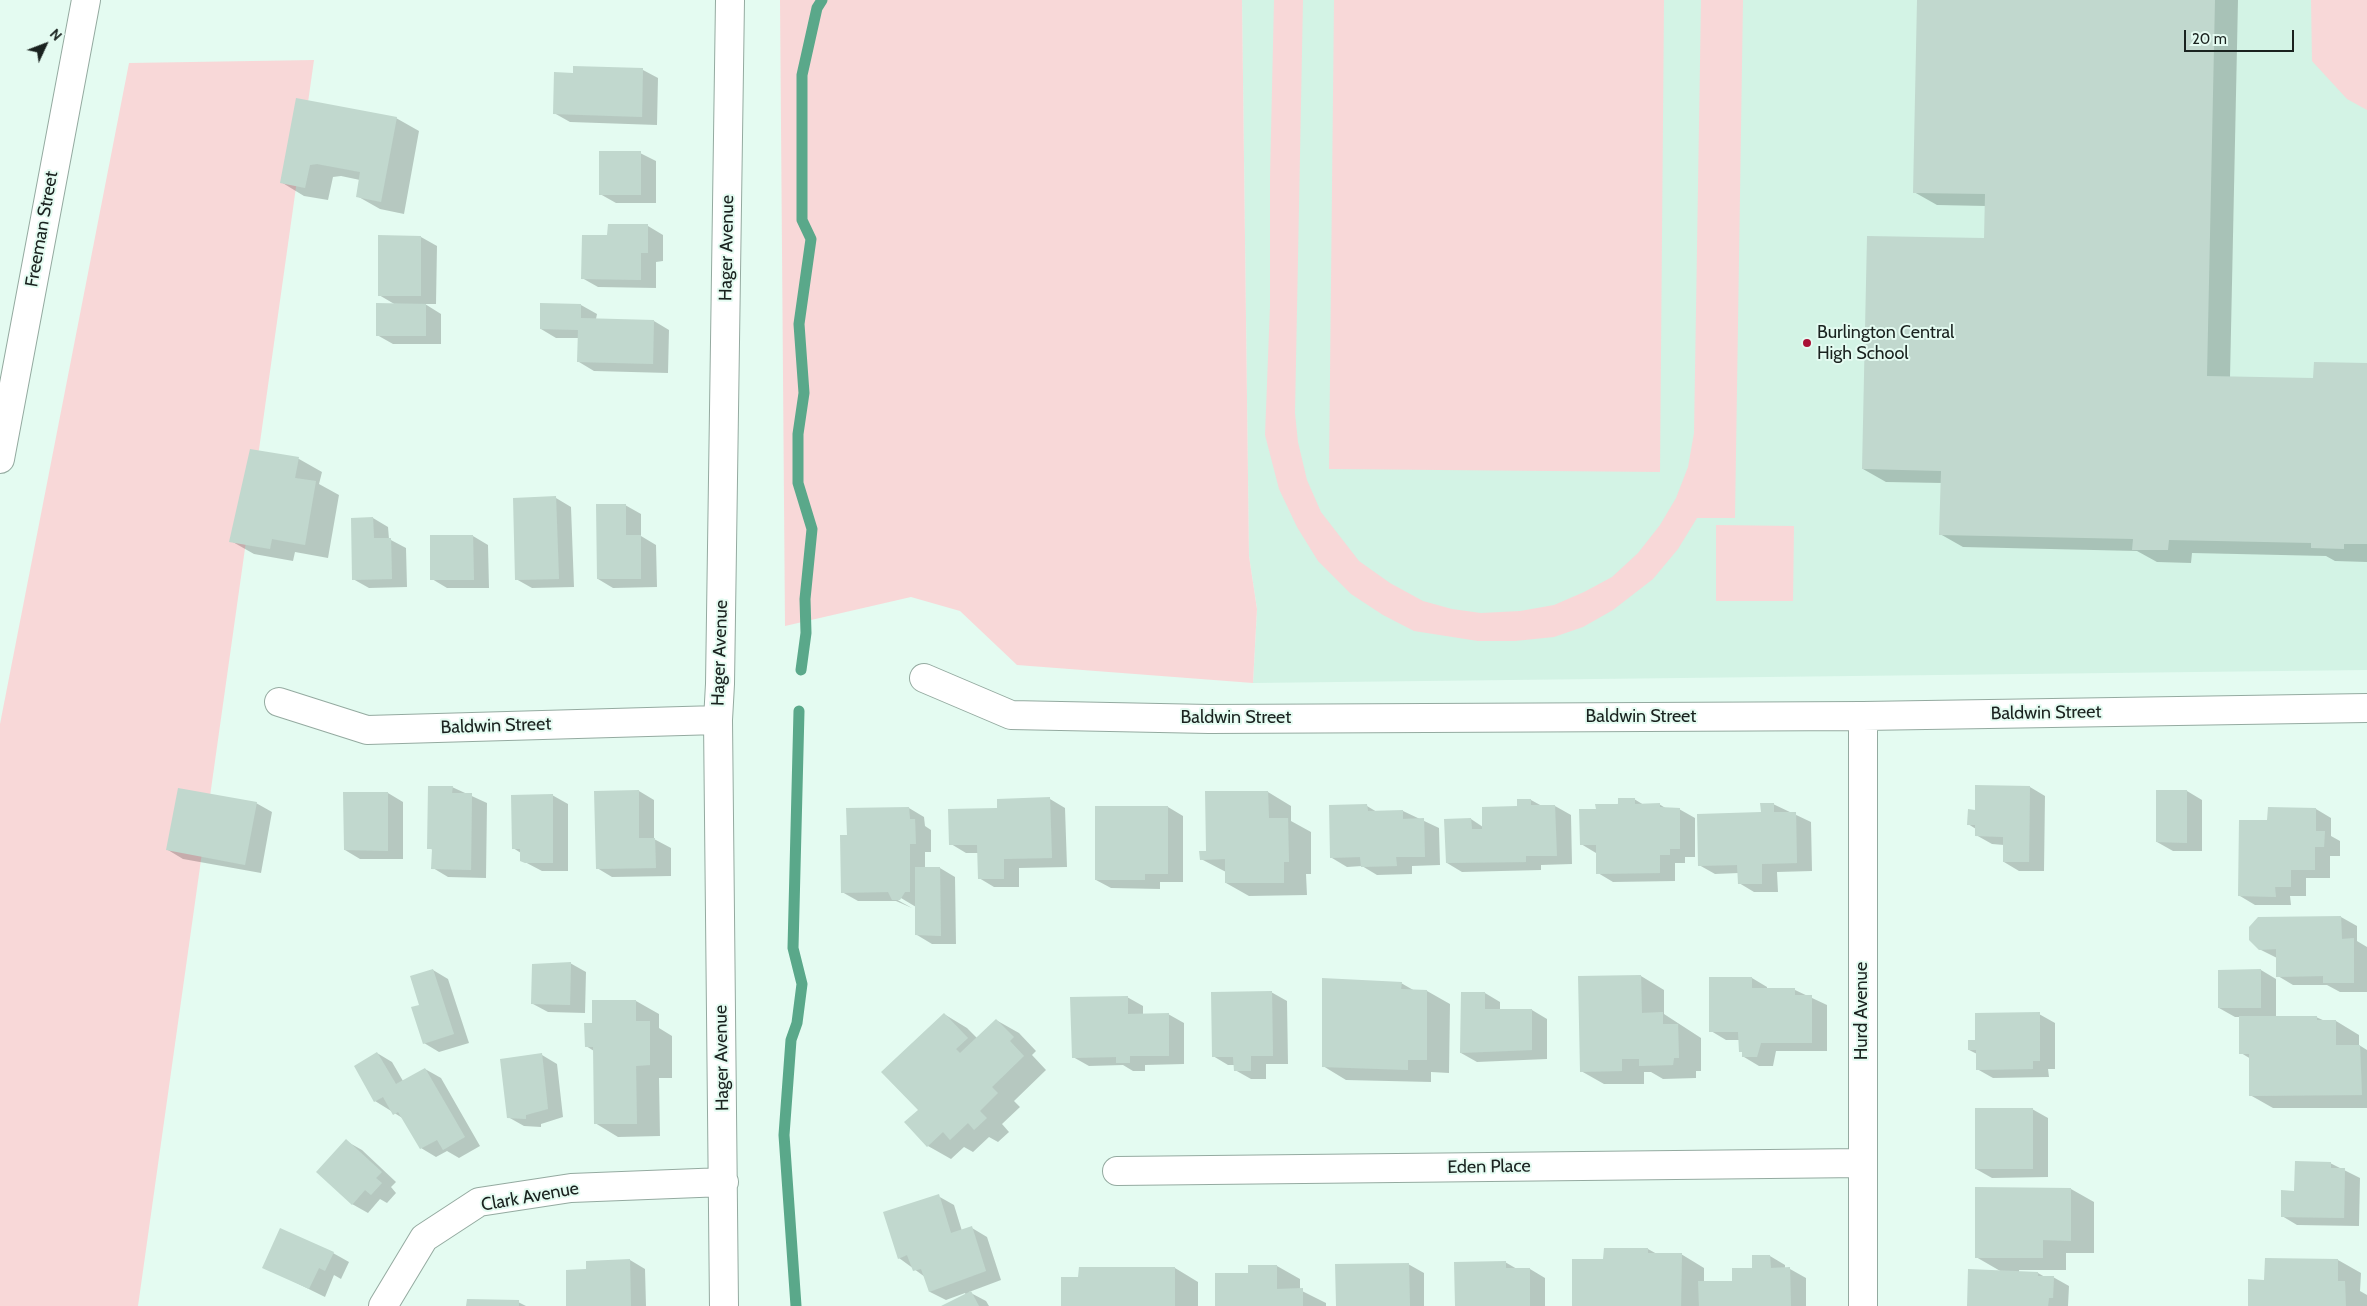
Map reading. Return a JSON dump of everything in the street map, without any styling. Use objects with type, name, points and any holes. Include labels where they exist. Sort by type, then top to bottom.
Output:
[{"type":"street","name":"Freeman Street","points":[[0,459],[86,0]]},
{"type":"street","name":"Hager Avenue","points":[[724,1306],[718,720],[730,0]]},
{"type":"street","name":"Baldwin Street","points":[[924,678],[1011,715],[1209,719],[1863,716],[2367,708]]},
{"type":"street","name":"Baldwin Street","points":[[279,702],[367,730],[718,720]]},
{"type":"street","name":"Hurd Avenue","points":[[1863,716],[1863,1306]]},
{"type":"street","name":"Eden Place","points":[[1117,1171],[1862,1163]]},
{"type":"street","name":"Clark Avenue","points":[[383,1306],[424,1238],[479,1202],[571,1188],[724,1182]]},
{"type":"shaded area","points":[[780,0],[1242,0],[1249,556],[1257,609],[1253,683],[1017,665],[960,611],[911,597],[785,626]]},
{"type":"shaded area","name":"Burlington Central High School","points":[[1242,0],[2367,0],[2367,670],[1253,683],[1257,609],[1249,556]]},
{"type":"shaded area","points":[[1274,0],[1303,0],[1295,413],[1298,442],[1307,480],[1321,512],[1359,561],[1390,583],[1423,601],[1452,609],[1481,613],[1520,611],[1554,605],[1612,577],[1638,553],[1660,525],[1676,498],[1688,467],[1694,433],[1701,0],[1743,0],[1735,518],[1697,518],[1678,549],[1653,579],[1613,610],[1583,627],[1554,637],[1515,641],[1478,641],[1414,631],[1383,615],[1351,594],[1318,561],[1297,527],[1279,489],[1265,435],[1270,306],[1270,177]]},
{"type":"shaded area","points":[[1334,0],[1664,0],[1660,472],[1329,469]]},
{"type":"shaded area","points":[[2311,0],[2367,0],[2367,110],[2347,99],[2312,61]]},
{"type":"shaded area","points":[[314,60],[138,1306],[0,1306],[0,724],[129,63]]},
{"type":"shaded area","points":[[1716,525],[1794,526],[1793,601],[1716,601]]},
{"type":"building","points":[[1917,0],[2215,0],[2207,376],[2313,378],[2314,362],[2367,363],[2367,544],[2344,544],[2344,549],[2311,548],[2311,543],[2169,540],[2168,550],[2132,550],[2133,539],[1939,535],[1941,471],[1862,469],[1867,236],[1984,238],[1985,194],[1913,193]]},
{"type":"building","points":[[573,66],[643,68],[642,117],[553,114],[554,72],[573,73]]},
{"type":"building","points":[[296,98],[397,117],[381,202],[356,197],[360,172],[317,164],[310,165],[305,188],[280,183]]},
{"type":"building","points":[[599,151],[641,151],[641,195],[599,195]]},
{"type":"building","points":[[608,224],[648,224],[648,253],[641,253],[641,280],[581,279],[582,235],[607,235]]},
{"type":"building","points":[[378,235],[421,236],[421,296],[378,296]]},
{"type":"building","points":[[376,303],[426,304],[426,336],[376,336]]},
{"type":"building","points":[[540,303],[581,304],[581,318],[654,320],[653,364],[577,362],[578,330],[540,329]]},
{"type":"building","points":[[250,449],[299,457],[295,478],[316,481],[305,545],[272,539],[270,549],[229,542]]},
{"type":"building","points":[[556,496],[559,579],[515,580],[513,498]]},
{"type":"building","points":[[596,504],[626,504],[626,535],[641,535],[641,579],[597,579]]},
{"type":"building","points":[[373,517],[374,538],[391,538],[392,579],[352,580],[351,518]]},
{"type":"building","points":[[430,535],[473,535],[474,580],[430,580]]},
{"type":"building","points":[[1975,785],[2030,786],[2029,862],[2003,862],[2003,837],[1975,836],[1975,825],[1967,825],[1968,809],[1975,810]]},
{"type":"building","points":[[428,786],[453,786],[452,793],[472,793],[471,870],[431,869],[432,849],[427,849]]},
{"type":"building","points":[[178,788],[257,802],[245,865],[166,850]]},
{"type":"building","points":[[639,790],[639,838],[655,838],[656,868],[596,869],[594,791]]},
{"type":"building","points":[[2156,790],[2187,790],[2187,843],[2156,842]]},
{"type":"building","points":[[1205,791],[1268,791],[1269,818],[1288,818],[1289,862],[1284,862],[1284,883],[1225,883],[1225,859],[1200,860],[1199,851],[1206,851]]},
{"type":"building","points":[[343,792],[388,792],[388,851],[344,850]]},
{"type":"building","points":[[553,794],[553,863],[525,863],[520,861],[520,849],[512,849],[511,795]]},
{"type":"building","points":[[1050,797],[1052,858],[1004,859],[1004,879],[978,879],[977,845],[949,845],[948,809],[997,808],[997,799]]},
{"type":"building","points":[[1618,798],[1635,798],[1635,804],[1660,803],[1660,807],[1680,808],[1680,849],[1670,849],[1670,855],[1660,855],[1660,873],[1596,874],[1596,845],[1580,845],[1579,809],[1596,809],[1595,804],[1618,804]]},
{"type":"building","points":[[1517,799],[1531,799],[1531,805],[1555,805],[1557,856],[1526,856],[1526,862],[1446,863],[1444,819],[1471,818],[1472,829],[1482,829],[1482,807],[1517,806]]},
{"type":"building","points":[[1760,803],[1774,803],[1774,812],[1796,812],[1797,863],[1762,864],[1762,884],[1738,884],[1737,865],[1698,866],[1697,814],[1761,812]]},
{"type":"building","points":[[1367,804],[1368,811],[1403,810],[1403,819],[1424,818],[1425,857],[1396,857],[1397,866],[1361,867],[1360,857],[1330,858],[1329,805]]},
{"type":"building","points":[[1095,806],[1168,806],[1168,874],[1145,874],[1145,880],[1095,880]]},
{"type":"building","points":[[909,807],[910,819],[915,819],[916,844],[910,844],[910,892],[905,892],[900,900],[892,900],[888,892],[841,893],[840,835],[847,835],[846,808]]},
{"type":"building","points":[[2268,807],[2316,808],[2316,831],[2325,831],[2324,847],[2315,847],[2315,870],[2291,870],[2291,887],[2275,887],[2276,897],[2238,896],[2239,820],[2267,820]]},
{"type":"building","points":[[915,867],[940,867],[941,936],[915,935]]},
{"type":"building","points":[[2341,916],[2342,939],[2354,938],[2354,983],[2323,983],[2323,976],[2276,977],[2276,949],[2259,950],[2249,940],[2249,927],[2258,917]]},
{"type":"building","points":[[571,962],[570,1005],[531,1004],[532,964]]},
{"type":"building","points":[[433,969],[454,1034],[423,1044],[411,1007],[419,1005],[410,976]]},
{"type":"building","points":[[2261,969],[2261,1008],[2218,1008],[2218,970]]},
{"type":"building","points":[[1641,975],[1642,1013],[1663,1012],[1663,1024],[1678,1024],[1679,1058],[1674,1058],[1673,1065],[1639,1066],[1639,1059],[1622,1059],[1622,1071],[1580,1072],[1578,976]]},
{"type":"building","points":[[1709,977],[1752,977],[1752,988],[1795,988],[1795,995],[1812,995],[1812,1043],[1761,1043],[1757,1057],[1742,1057],[1742,1052],[1739,1052],[1738,1032],[1709,1032]]},
{"type":"building","points":[[1322,978],[1402,982],[1401,989],[1427,990],[1427,1060],[1408,1060],[1408,1070],[1322,1067]]},
{"type":"building","points":[[1272,991],[1273,1056],[1251,1056],[1251,1071],[1234,1071],[1233,1057],[1212,1057],[1211,992]]},
{"type":"building","points":[[1461,992],[1485,992],[1485,1009],[1532,1009],[1532,1050],[1460,1053]]},
{"type":"building","points":[[1128,996],[1128,1014],[1169,1013],[1169,1056],[1130,1056],[1130,1063],[1116,1063],[1116,1057],[1072,1058],[1070,997]]},
{"type":"building","points":[[592,1000],[636,1000],[636,1021],[650,1021],[650,1065],[636,1066],[637,1124],[594,1124],[593,1047],[585,1047],[584,1023],[592,1023]]},
{"type":"building","points":[[2040,1012],[2040,1061],[2033,1061],[2033,1069],[1976,1070],[1976,1050],[1968,1050],[1968,1040],[1975,1040],[1975,1013]]},
{"type":"building","points":[[944,1013],[968,1038],[956,1049],[960,1053],[996,1019],[1014,1037],[1010,1041],[1024,1056],[992,1087],[998,1093],[980,1111],[987,1118],[974,1130],[968,1123],[950,1140],[943,1132],[927,1147],[904,1122],[918,1110],[881,1072]]},
{"type":"building","points":[[2239,1016],[2317,1016],[2317,1020],[2336,1020],[2336,1045],[2360,1045],[2362,1095],[2249,1096],[2249,1054],[2239,1054]]},
{"type":"building","points":[[377,1052],[396,1084],[425,1068],[465,1137],[443,1150],[437,1140],[420,1149],[398,1112],[393,1115],[383,1097],[374,1102],[354,1066]]},
{"type":"building","points":[[542,1053],[548,1109],[526,1115],[526,1119],[507,1118],[500,1059]]},
{"type":"building","points":[[1975,1108],[2033,1108],[2033,1169],[1975,1169]]},
{"type":"building","points":[[346,1139],[382,1172],[376,1178],[382,1183],[371,1195],[365,1190],[352,1205],[316,1172]]},
{"type":"building","points":[[2295,1161],[2331,1162],[2331,1168],[2345,1168],[2344,1218],[2281,1217],[2281,1190],[2294,1191]]},
{"type":"building","points":[[1975,1187],[2071,1188],[2071,1241],[2043,1240],[2043,1258],[1975,1258]]},
{"type":"building","points":[[939,1194],[951,1233],[972,1226],[986,1271],[929,1292],[921,1269],[913,1271],[907,1255],[898,1259],[883,1212]]},
{"type":"building","points":[[280,1228],[334,1252],[325,1271],[319,1268],[309,1289],[262,1268]]},
{"type":"building","points":[[1604,1248],[1648,1248],[1648,1253],[1682,1253],[1681,1306],[1572,1306],[1572,1259],[1603,1259]]},
{"type":"building","points":[[1752,1255],[1770,1255],[1771,1268],[1790,1267],[1791,1306],[1699,1306],[1698,1281],[1732,1281],[1732,1268],[1752,1268]]},
{"type":"building","points":[[2265,1258],[2338,1259],[2338,1281],[2345,1281],[2346,1306],[2248,1306],[2248,1279],[2264,1280]]},
{"type":"building","points":[[630,1259],[631,1306],[566,1306],[566,1270],[586,1269],[586,1261]]},
{"type":"building","points":[[1506,1261],[1506,1268],[1530,1268],[1530,1306],[1455,1306],[1454,1262]]},
{"type":"building","points":[[1409,1263],[1410,1306],[1336,1306],[1335,1264]]},
{"type":"building","points":[[1248,1265],[1277,1265],[1277,1289],[1303,1288],[1303,1306],[1215,1306],[1215,1273],[1248,1273]]},
{"type":"building","points":[[1079,1267],[1175,1267],[1175,1306],[1061,1306],[1061,1277],[1078,1277]]},
{"type":"building","points":[[1968,1269],[2038,1272],[2038,1276],[2054,1276],[2053,1298],[2049,1298],[2048,1306],[1967,1306]]},
{"type":"building","points":[[971,1291],[979,1306],[941,1306]]},
{"type":"building","points":[[467,1299],[519,1300],[519,1306],[466,1306]]},
{"type":"waterway","points":[[801,670],[806,633],[805,599],[812,529],[798,483],[798,434],[804,393],[799,324],[811,239],[802,220],[802,75],[817,8],[822,0]]},
{"type":"waterway","points":[[796,1306],[784,1135],[791,1040],[797,1023],[802,984],[793,948],[799,711]]},
{"type":"place","name":"Burlington Central High School","points":[[1807,343]]}]
